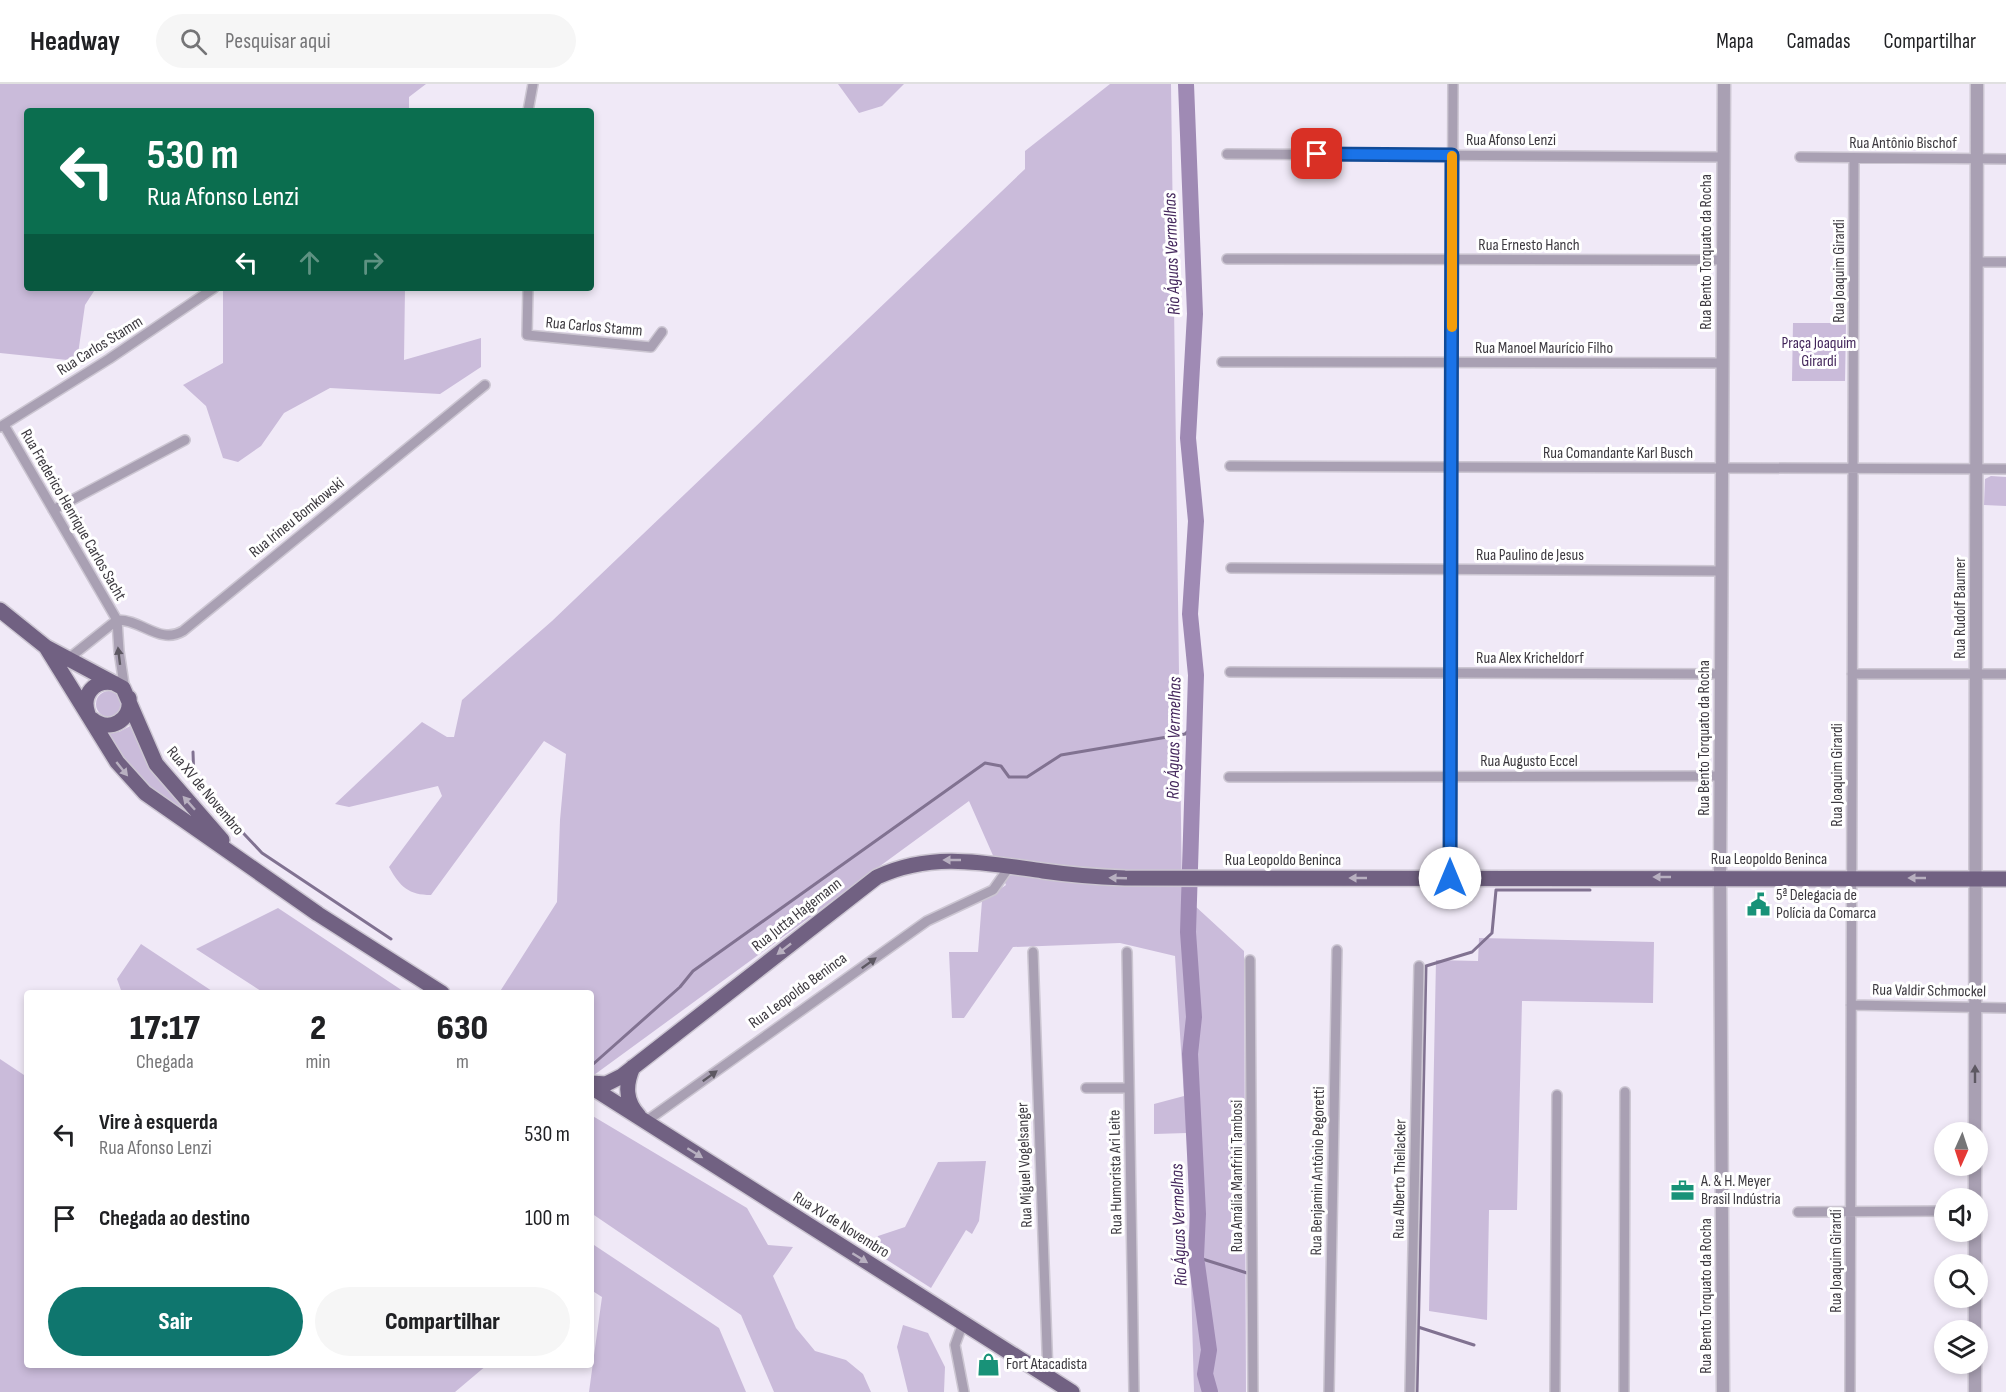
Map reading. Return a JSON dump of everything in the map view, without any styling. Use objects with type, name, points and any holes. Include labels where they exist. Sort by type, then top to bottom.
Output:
[{"type":"main road","name":"Rua XV de Novembro","points":[[0,610],[46,647],[123,691],[156,764],[242,862]]},
{"type":"main road","name":"Rua XV de Novembro","points":[[46,647],[117,762],[145,793],[242,862],[437,990]]},
{"type":"main road","points":[[104,682],[123,691],[128,712],[118,723],[104,725],[90,717],[86,701],[92,688],[104,682]]},
{"type":"main road","name":"Rua Jutta Hagemann","points":[[594,1085],[615,1081],[877,877],[904,866],[938,860],[961,860],[1010,866]]},
{"type":"main road","name":"Rua Leopoldo Beninca","points":[[1010,866],[1097,877],[2006,879]]},
{"type":"main road","points":[[633,1067],[628,1079],[628,1096],[636,1112],[645,1122]]},
{"type":"main road","name":"Rua XV de Novembro","points":[[594,1087],[645,1122],[1072,1392]]},
{"type":"street","points":[[529,108],[533,84]]},
{"type":"street","points":[[1450,878],[1452,84]]},
{"type":"street","name":"Rua Bento Torquato da Rocha","points":[[1723,1392],[1720,877],[1724,84]]},
{"type":"street","name":"Rua Rudolf Baumer","points":[[1975,1122],[1977,84]]},
{"type":"street","name":"Rua Afonso Lenzi","points":[[1227,153],[1723,157]]},
{"type":"street","name":"Rua Antônio Bischof","points":[[1800,157],[2006,159]]},
{"type":"street","name":"Rua Joaquim Girardi","points":[[1850,1392],[1854,158]]},
{"type":"street","name":"Rua Ernesto Hanch","points":[[1227,260],[1723,260]]},
{"type":"street","points":[[1977,262],[2006,262]]},
{"type":"street","name":"Rua Carlos Stamm","points":[[2,426],[123,351],[210,291]]},
{"type":"street","name":"Rua Carlos Stamm","points":[[528,291],[527,335],[651,347],[662,332]]},
{"type":"street","name":"Rua Manoel Maurício Filho","points":[[1222,362],[1722,363]]},
{"type":"street","name":"Rua Irineu Bomkowski","points":[[117,620],[126,620],[165,635],[183,631],[485,385]]},
{"type":"street","name":"Rua Frederico Henrique Carlos Sacht","points":[[2,426],[117,620]]},
{"type":"street","points":[[53,510],[185,440]]},
{"type":"street","name":"Rua Comandante Karl Busch","points":[[1230,466],[2006,469]]},
{"type":"street","name":"Rua Paulino de Jesus","points":[[1231,568],[1722,571]]},
{"type":"street","points":[[68,659],[117,620]]},
{"type":"street","points":[[117,620],[123,691]]},
{"type":"street","name":"Rua Alex Kricheldorf","points":[[1230,672],[1721,674]]},
{"type":"street","points":[[1852,674],[2006,674]]},
{"type":"street","name":"Rua Augusto Eccel","points":[[1229,777],[1721,776]]},
{"type":"street","name":"Rua Leopoldo Beninca","points":[[645,1122],[927,921],[993,890],[1010,866]]},
{"type":"street","name":"Rua Benjamin Antônio Pegoretti","points":[[1329,1392],[1337,950]]},
{"type":"street","name":"Rua Miguel Vogelsanger","points":[[1033,952],[1048,1376]]},
{"type":"street","name":"Rua Humorista Ari Leite","points":[[1127,952],[1134,1392]]},
{"type":"street","name":"Rua Amália Manfrini Tambosi","points":[[1250,960],[1253,1392]]},
{"type":"street","name":"Rua Alberto Theilacker","points":[[1410,1392],[1419,966]]},
{"type":"street","name":"Rua Valdir Schmockel","points":[[1851,1005],[2006,1008]]},
{"type":"street","points":[[1086,1088],[1130,1088]]},
{"type":"street","points":[[1624,1392],[1625,1092]]},
{"type":"street","points":[[1555,1392],[1557,1095]]},
{"type":"street","points":[[1798,1212],[1934,1211]]},
{"type":"street","points":[[963,1323],[955,1345],[964,1392]]},
{"type":"street","points":[[1975,1374],[1975,1392]]},
{"type":"green space","points":[[0,84],[426,84],[409,97],[409,108],[24,108],[24,291],[94,291],[85,305],[77,361],[0,353]]},
{"type":"green space","points":[[838,84],[904,84],[882,106],[859,113]]},
{"type":"green space","points":[[1110,84],[1171,84],[1182,894],[1244,951],[1246,1392],[1194,1392],[1187,1133],[1154,1134],[1154,1104],[1184,1096],[1175,956],[1120,943],[1013,947],[964,1018],[952,1018],[949,952],[978,952],[982,901],[1006,885],[969,801],[594,1075],[594,990],[501,990],[557,902],[560,820],[566,754],[544,741],[431,895],[411,891],[401,885],[389,867],[442,796],[438,786],[349,807],[335,804],[422,722],[447,737],[454,737],[462,700],[552,621],[1025,169],[1025,151]]},
{"type":"green space","points":[[223,291],[405,291],[404,360],[481,338],[481,367],[440,394],[330,388],[284,413],[261,446],[238,462],[223,458],[206,406],[183,385],[223,363]]},
{"type":"green space","name":"Praça Joaquim Girardi","points":[[1793,323],[1846,323],[1845,381],[1792,381]]},
{"type":"green space","points":[[1991,476],[2006,477],[2006,506],[1984,505],[1985,479]]},
{"type":"green space","points":[[109,691],[118,695],[122,704],[118,713],[109,717],[100,713],[96,704],[100,695]]},
{"type":"green space","points":[[132,725],[199,823],[155,794],[133,774],[104,732],[119,732]]},
{"type":"green space","points":[[278,908],[401,990],[259,990],[196,949]]},
{"type":"green space","points":[[1479,938],[1654,942],[1653,1003],[1522,1001],[1517,1210],[1489,1210],[1487,1320],[1429,1311],[1436,960],[1478,961]]},
{"type":"green space","points":[[141,944],[210,990],[121,990],[117,979]]},
{"type":"green space","points":[[0,1059],[24,1075],[24,1368],[483,1368],[455,1392],[0,1392]]},
{"type":"green space","points":[[594,1117],[747,1208],[768,1245],[793,1247],[773,1276],[796,1328],[815,1351],[846,1360],[863,1374],[871,1392],[774,1392],[741,1315],[594,1215]]},
{"type":"green space","points":[[986,1161],[979,1221],[972,1234],[966,1230],[931,1288],[873,1251],[878,1236],[905,1227],[938,1162]]},
{"type":"green space","points":[[594,1245],[719,1328],[746,1392],[589,1392],[602,1297],[594,1292]]},
{"type":"green space","points":[[903,1325],[928,1333],[945,1367],[944,1392],[908,1392],[897,1347]]},
{"type":"waterway","name":"Rio Águas Vermelhas","points":[[1186,84],[1195,314],[1188,438],[1196,521],[1190,614],[1196,675],[1188,932],[1194,1017],[1190,1054],[1198,1214],[1196,1257],[1209,1350],[1205,1374],[1210,1392]]},
{"type":"waterway","points":[[594,1063],[680,987],[693,971],[985,763],[1001,766],[1009,777],[1027,777],[1061,755],[1185,734],[1193,727]]},
{"type":"waterway","points":[[193,752],[194,781],[262,853],[391,939]]},
{"type":"waterway","points":[[1417,1392],[1426,966],[1472,952],[1492,933],[1496,890],[1590,890]]},
{"type":"waterway","points":[[1196,1257],[1247,1273]]},
{"type":"waterway","points":[[1418,1327],[1474,1345]]},
{"type":"slow traffic","points":[[1452,156],[1452,327]]},
{"type":"place","name":"5ª Delegacia de Polícia da Comarca","points":[[1758,904]]},
{"type":"place","name":"A. & H. Meyer Brasil Indústria","points":[[1683,1190]]},
{"type":"place","name":"Fort Atacadista","points":[[988,1364]]},
{"type":"route","points":[[1317,154],[1452,155],[1450,878]]}]
